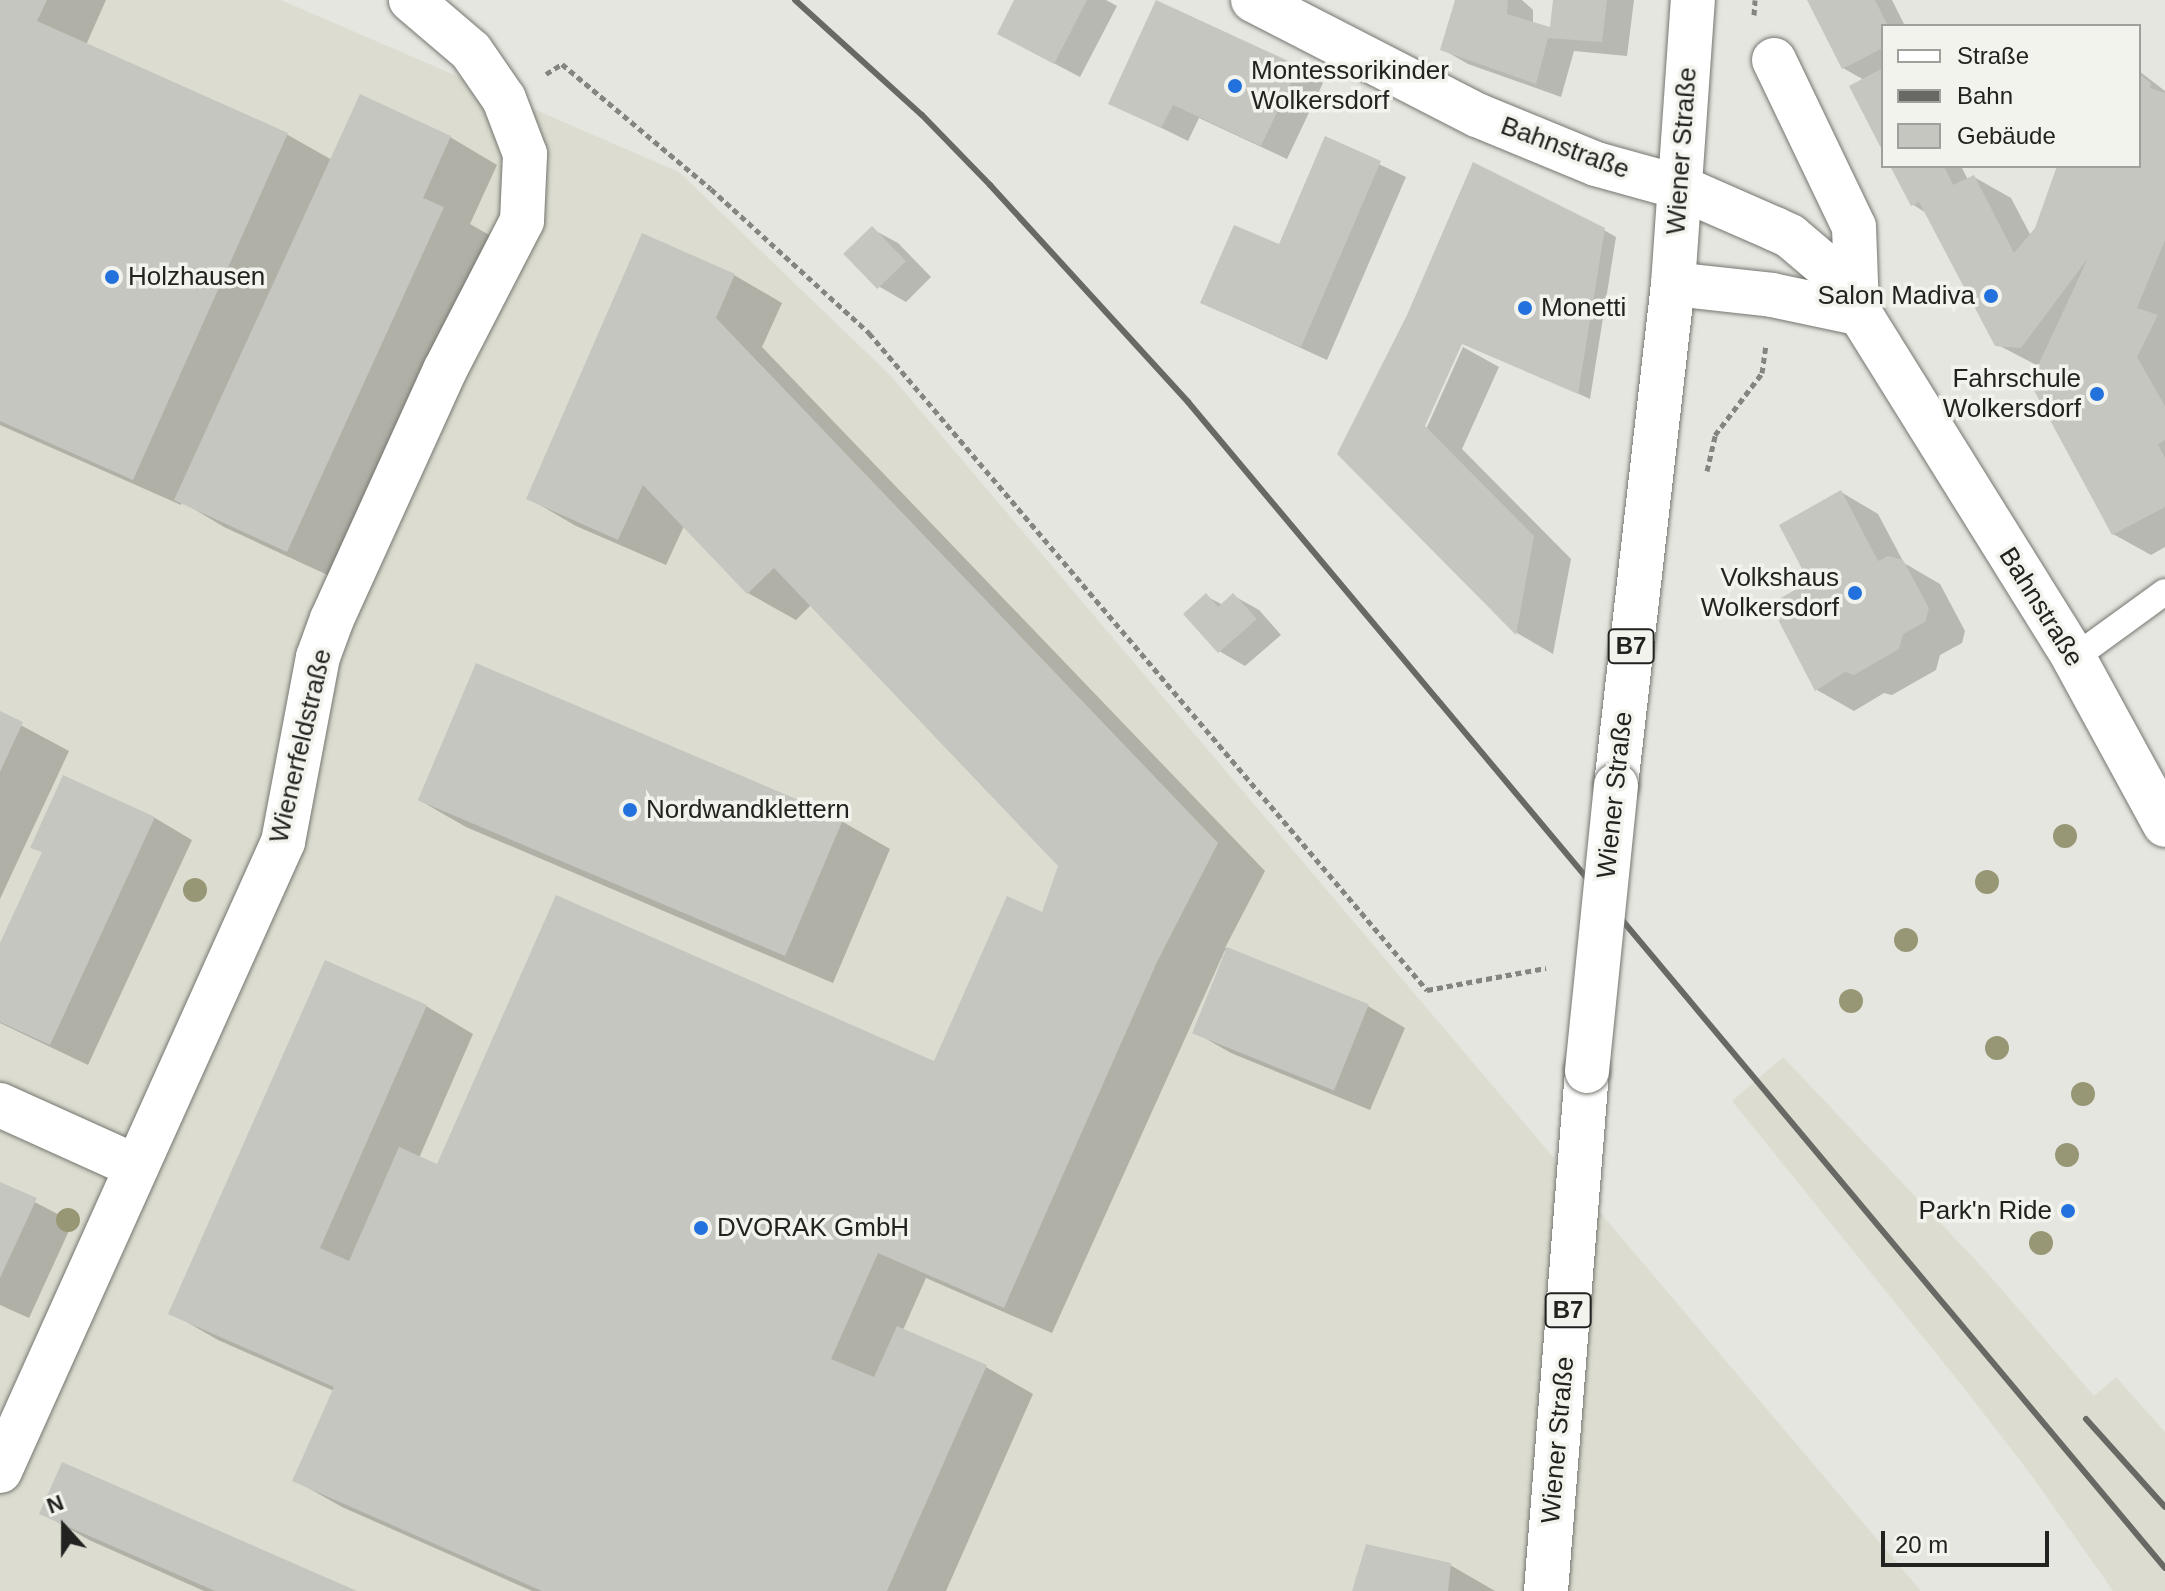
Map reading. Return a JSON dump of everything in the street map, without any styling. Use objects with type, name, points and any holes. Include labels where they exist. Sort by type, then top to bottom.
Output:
[{"type":"street","name":"Wienerfeldstraße","points":[[0,1471],[283,842],[318,657],[332,619],[445,370],[522,221],[525,154],[504,99],[471,51],[411,0]]},
{"type":"street","name":"Bahnstraße","points":[[1253,0],[1477,115],[1596,164],[1679,187],[1790,236],[1836,275],[2074,658],[2165,825]]},
{"type":"street","name":"Wiener Straße","points":[[1546,1591],[1587,1071],[1673,284],[1693,0]]},
{"type":"street","points":[[1673,284],[1772,295],[1857,313],[1854,227],[1774,60]]},
{"type":"street","points":[[0,1105],[137,1167]]},
{"type":"lane","points":[[2074,658],[2165,592]]},
{"type":"path","points":[[504,99],[562,64],[711,189],[869,333],[1427,990],[1554,966]]},
{"type":"path","points":[[1706,477],[1715,435],[1762,373],[1772,295]]},
{"type":"shaded area","points":[[0,0],[281,0],[679,172],[891,376],[1921,1591],[0,1591]]},
{"type":"shaded area","points":[[1783,1057],[1983,1268],[2094,1396],[2116,1377],[2165,1432],[2165,1591],[2113,1591],[2032,1476],[1960,1383],[1732,1101]]},
{"type":"building","name":"Holzhausen","points":[[0,0],[47,0],[37,21],[288,133],[133,480],[0,421]]},
{"type":"building","points":[[1014,0],[1087,0],[1054,64],[997,34]]},
{"type":"building","points":[[1156,0],[1299,66],[1261,146],[1173,105],[1161,128],[1108,104]]},
{"type":"building","points":[[1455,0],[1508,0],[1507,14],[1550,27],[1553,0],[1607,0],[1602,42],[1548,38],[1536,84],[1440,50]]},
{"type":"building","points":[[1807,0],[1875,0],[1887,24],[1881,24],[1881,49],[1842,69]]},
{"type":"building","points":[[1881,69],[1881,148],[1849,86]]},
{"type":"building","points":[[2141,76],[2151,83],[2150,88],[2165,93],[2165,240],[2137,308],[2158,315],[2137,357],[2165,406],[2165,440],[2158,444],[2165,458],[2165,507],[2112,535],[2030,383],[2088,258],[2021,348],[1995,346],[1919,202],[1911,206],[1891,168],[1945,168],[1953,185],[1974,175],[2014,253],[2035,228],[2056,168],[2141,168]]},
{"type":"building","points":[[360,94],[451,136],[423,198],[444,207],[287,552],[174,500]]},
{"type":"building","points":[[1325,136],[1381,161],[1301,347],[1200,303],[1234,225],[1279,244]]},
{"type":"building","points":[[1473,162],[1605,228],[1578,394],[1462,344],[1425,426],[1534,536],[1516,635],[1337,454],[1407,315]]},
{"type":"building","points":[[872,226],[906,261],[877,289],[843,254]]},
{"type":"building","name":"DVORAK GmbH","points":[[642,233],[735,274],[716,318],[1218,843],[1157,962],[1004,1308],[878,1253],[831,1359],[874,1377],[897,1326],[987,1365],[887,1591],[542,1591],[292,1481],[334,1387],[168,1314],[325,960],[427,1005],[320,1248],[349,1261],[399,1147],[437,1164],[556,895],[934,1061],[1007,896],[1042,912],[1058,866],[774,568],[747,594],[643,485],[618,540],[526,499]]},
{"type":"building","name":"Volkshaus Wolkersdorf","points":[[1841,490],[1878,561],[1888,556],[1903,560],[1929,608],[1925,622],[1903,634],[1899,649],[1854,675],[1845,672],[1815,691],[1770,604],[1809,582],[1779,525]]},
{"type":"building","points":[[1206,593],[1218,607],[1233,593],[1257,619],[1218,653],[1183,614]]},
{"type":"building","name":"Nordwandklettern","points":[[476,663],[843,819],[785,956],[418,800]]},
{"type":"building","points":[[0,711],[23,722],[0,772]]},
{"type":"building","points":[[63,775],[155,817],[50,1045],[0,1022],[0,943],[42,852],[30,848]]},
{"type":"building","points":[[1227,947],[1369,1004],[1334,1091],[1192,1033]]},
{"type":"building","points":[[0,1182],[37,1198],[0,1278]]},
{"type":"building","points":[[62,1462],[357,1591],[215,1591],[39,1514]]},
{"type":"building","points":[[1366,1544],[1451,1563],[1448,1591],[1352,1591]]},
{"type":"railway","points":[[795,0],[922,115],[1188,402],[2165,1568]]},
{"type":"railway","points":[[2086,1419],[2165,1507]]},
{"type":"place","name":"Montessorikinder Wolkersdorf","points":[[1235,86]]},
{"type":"place","name":"Holzhausen","points":[[112,277]]},
{"type":"place","name":"Salon Madiva","points":[[1991,296]]},
{"type":"place","name":"Monetti","points":[[1525,308]]},
{"type":"place","name":"Fahrschule Wolkersdorf","points":[[2097,394]]},
{"type":"place","name":"Volkshaus Wolkersdorf","points":[[1855,593]]},
{"type":"place","name":"Nordwandklettern","points":[[630,810]]},
{"type":"place","name":"Park'n Ride","points":[[2068,1211]]},
{"type":"place","name":"DVORAK GmbH","points":[[701,1228]]}]
